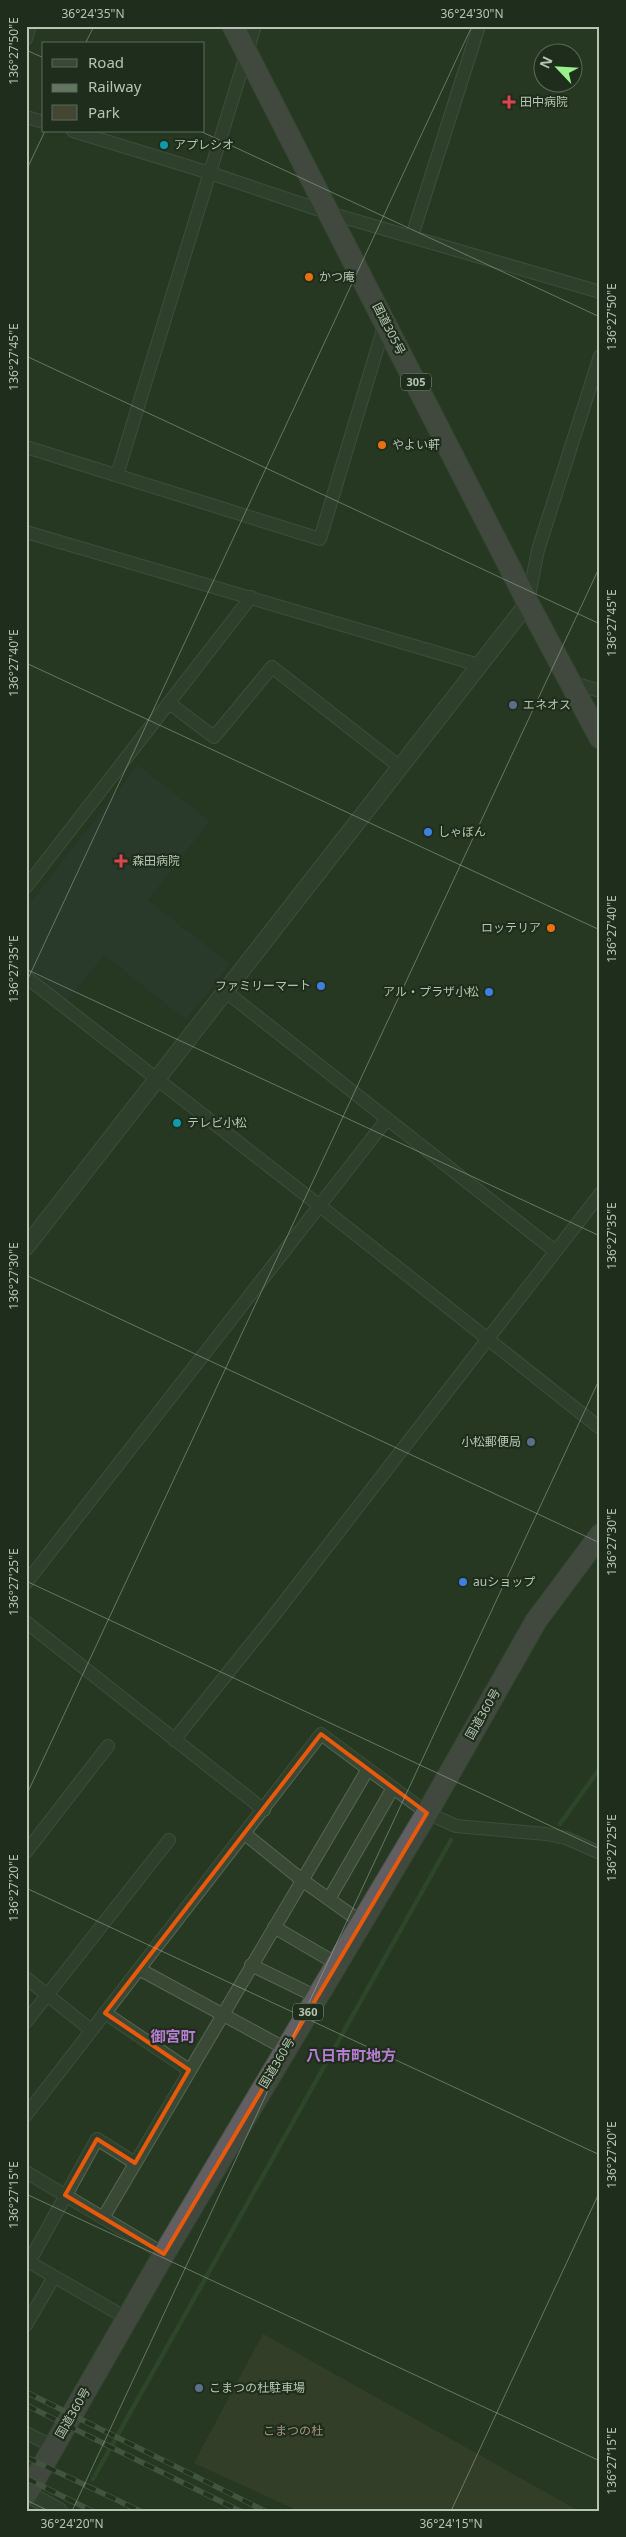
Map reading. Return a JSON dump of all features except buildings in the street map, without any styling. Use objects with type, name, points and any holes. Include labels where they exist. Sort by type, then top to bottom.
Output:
[{"type":"highway","name":"国道305号","points":[[233,26],[326,212],[386,322],[528,603],[600,738]]},
{"type":"highway","name":"国道360号","points":[[27,2494],[164,2254],[427,1812],[536,1621],[600,1535]]},
{"type":"street","points":[[26,39],[30,26]]},
{"type":"street","points":[[117,475],[254,26]]},
{"type":"street","points":[[412,236],[479,26]]},
{"type":"street","points":[[26,117],[42,121]]},
{"type":"street","points":[[76,132],[210,173],[326,212],[600,292]]},
{"type":"street","points":[[26,447],[320,538],[386,322]]},
{"type":"street","points":[[26,1247],[528,603],[538,550],[600,356]]},
{"type":"street","points":[[28,536],[251,597],[479,665]]},
{"type":"street","points":[[26,887],[251,597]]},
{"type":"street","points":[[169,702],[214,737],[272,667],[400,767]]},
{"type":"street","points":[[571,682],[600,691]]},
{"type":"street","points":[[26,977],[320,1206],[600,1428]]},
{"type":"street","points":[[225,991],[555,1252]]},
{"type":"street","points":[[26,1583],[387,1119]]},
{"type":"street","points":[[174,1740],[275,1614],[600,1194]]},
{"type":"street","points":[[26,1622],[264,1810]]},
{"type":"street","points":[[26,2115],[321,1734],[427,1812],[456,1826],[526,1831],[566,1838],[600,1854]]},
{"type":"street","points":[[26,1852],[108,1746]]},
{"type":"street","points":[[103,2218],[368,1770]]},
{"type":"street","points":[[329,1899],[393,1788]]},
{"type":"street","points":[[245,1834],[302,1880],[361,1922]]},
{"type":"street","points":[[26,2022],[169,1840]]},
{"type":"street","points":[[274,1927],[337,1964]]},
{"type":"street","points":[[251,1965],[317,1997]]},
{"type":"street","points":[[139,1969],[286,2049]]},
{"type":"street","points":[[26,1978],[91,2030]]},
{"type":"street","points":[[105,2013],[189,2070]]},
{"type":"street","points":[[128,2320],[29,2262],[97,2139],[135,2163]]},
{"type":"street","points":[[26,2172],[164,2254]]},
{"type":"street","points":[[26,2325],[54,2277]]},
{"type":"street","points":[[26,2432],[54,2446]]},
{"type":"street","points":[[27,2494],[59,2511]]},
{"type":"highlighted area","points":[[321,1734],[427,1813],[164,2254],[65,2195],[97,2139],[135,2163],[189,2070],[105,2013]]},
{"type":"shaded area","name":"森田病院","points":[[138,765],[210,821],[148,900],[230,964],[186,1020],[104,955],[66,1002],[26,970],[26,908]]},
{"type":"green space","name":"こまつの杜","points":[[263,2334],[579,2511],[299,2511],[194,2463]]},
{"type":"waterway","points":[[560,1824],[600,1768]]},
{"type":"waterway","points":[[93,2479],[451,1840]]},
{"type":"railway","points":[[26,2392],[265,2511]]},
{"type":"railway","points":[[26,2405],[240,2511]]},
{"type":"railway","points":[[26,2457],[140,2511]]},
{"type":"railway","points":[[26,2478],[92,2511]]},
{"type":"place","name":"田中病院","points":[[509,102]]},
{"type":"place","name":"アプレシオ","points":[[164,145]]},
{"type":"place","name":"かつ庵","points":[[309,277]]},
{"type":"place","name":"やよい軒","points":[[382,445]]},
{"type":"place","name":"エネオス","points":[[513,705]]},
{"type":"place","name":"しゃぼん","points":[[428,832]]},
{"type":"place","name":"森田病院","points":[[121,861]]},
{"type":"place","name":"ロッテリア","points":[[551,928]]},
{"type":"place","name":"ファミリーマート","points":[[321,986]]},
{"type":"place","name":"アル・プラザ小松","points":[[489,992]]},
{"type":"place","name":"テレビ小松","points":[[177,1123]]},
{"type":"place","name":"小松郵便局","points":[[531,1442]]},
{"type":"place","name":"auショップ","points":[[463,1582]]},
{"type":"place","name":"こまつの杜駐車場","points":[[199,2388]]},
{"type":"district","name":"御宮町","points":[[173,2037]]},
{"type":"district","name":"八日市町地方","points":[[351,2056]]}]
